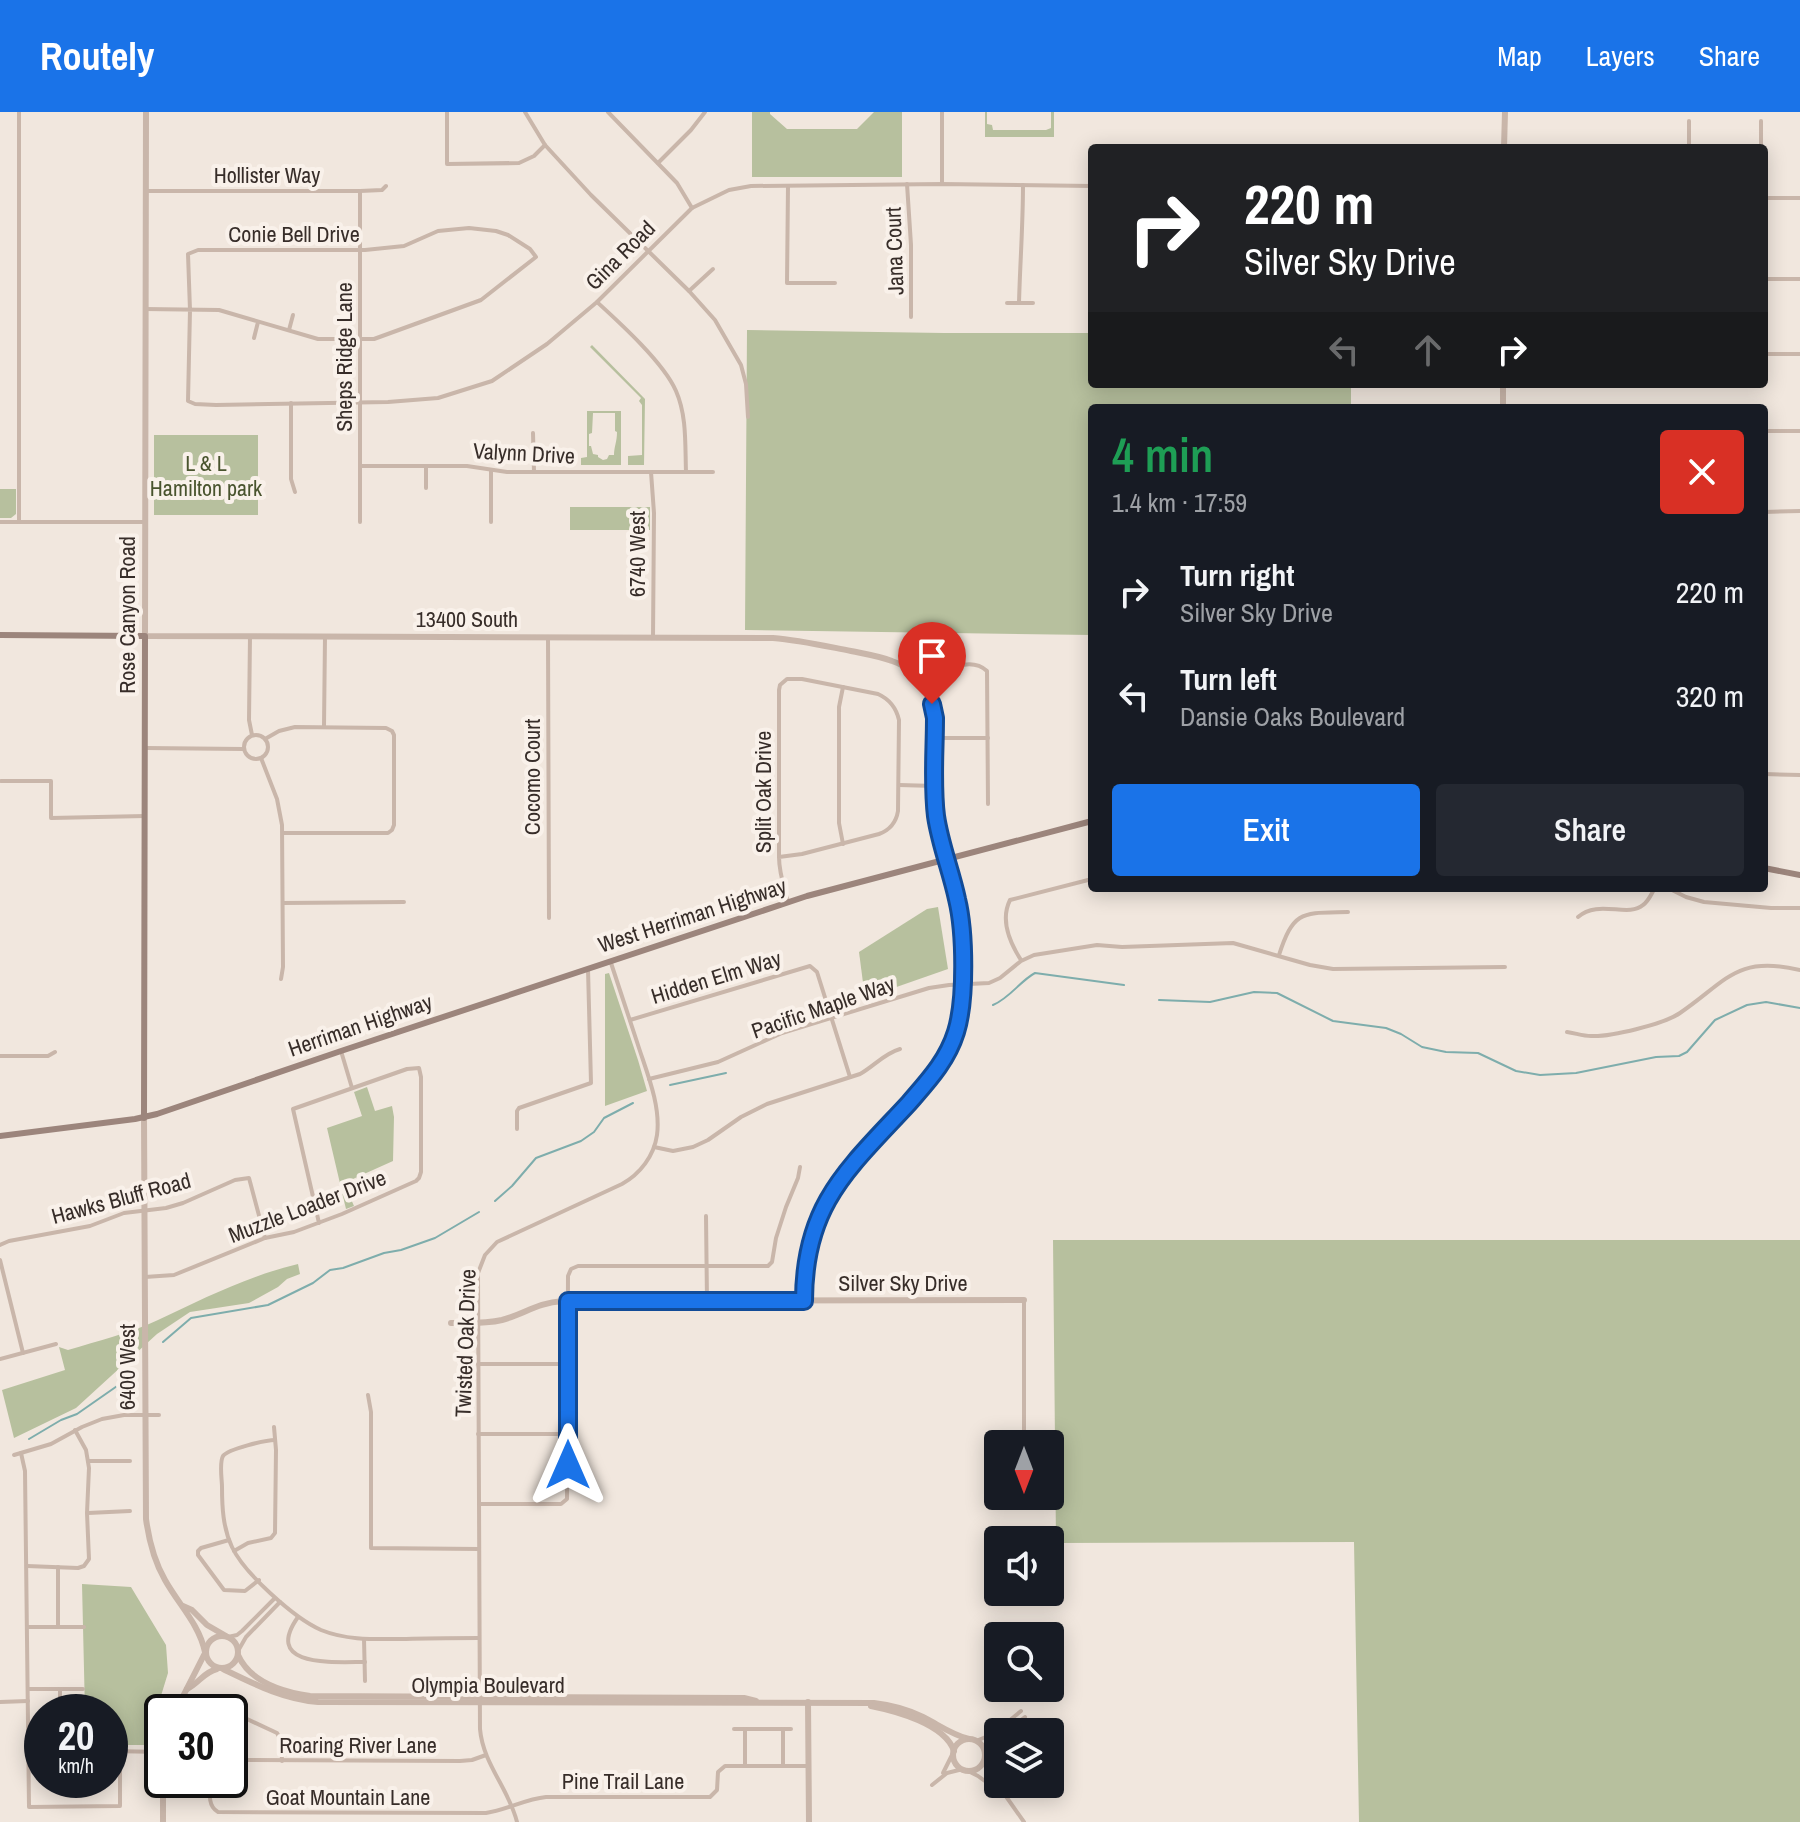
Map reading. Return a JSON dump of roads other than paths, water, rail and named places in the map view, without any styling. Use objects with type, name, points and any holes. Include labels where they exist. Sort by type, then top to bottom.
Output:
[{"type":"main road","name":"13400 South","points":[[0,635],[145,636]]},
{"type":"main road","name":"Rose Canyon Road","points":[[144,1118],[145,636]]},
{"type":"main road","points":[[947,860],[1088,822]]},
{"type":"main road","name":"West Herriman Highway","points":[[588,969],[807,896],[947,860]]},
{"type":"main road","points":[[1768,869],[1800,875]]},
{"type":"main road","name":"Herriman Highway","points":[[0,1136],[144,1118],[588,969]]},
{"type":"street","points":[[19,112],[19,522]]},
{"type":"street","name":"Rose Canyon Road","points":[[145,636],[146,112]]},
{"type":"street","points":[[447,112],[447,164],[519,163],[534,156],[545,145]]},
{"type":"street","points":[[525,112],[545,145],[715,320],[741,365],[746,384],[748,417]]},
{"type":"street","points":[[608,112],[677,183],[692,208]]},
{"type":"street","points":[[942,112],[942,184]]},
{"type":"street","points":[[1504,144],[1505,112]]},
{"type":"street","points":[[658,163],[691,130],[703,113]]},
{"type":"street","points":[[1689,121],[1689,144]]},
{"type":"street","points":[[1761,121],[1761,144]]},
{"type":"street","name":"Jana Court","points":[[907,184],[911,317]]},
{"type":"street","points":[[788,185],[787,283],[835,283]]},
{"type":"street","name":"Gina Road","points":[[188,401],[216,405],[438,398],[492,381],[547,344],[597,302],[692,208],[729,190],[788,185],[1088,186]]},
{"type":"street","points":[[1019,303],[1024,227],[1023,185]]},
{"type":"street","name":"Hollister Way","points":[[146,191],[360,191],[382,190],[386,186]]},
{"type":"street","name":"Sheps Ridge Lane","points":[[360,191],[360,522]]},
{"type":"street","points":[[1768,198],[1800,198]]},
{"type":"street","name":"Conie Bell Drive","points":[[188,401],[188,254],[198,250],[360,251],[395,248],[438,231],[469,228],[508,235],[530,249],[536,257],[481,300],[374,339],[360,340]]},
{"type":"street","points":[[689,291],[713,269]]},
{"type":"street","points":[[1768,279],[1800,279]]},
{"type":"street","points":[[597,302],[659,365],[676,390],[685,423],[686,472]]},
{"type":"street","points":[[1007,303],[1033,303]]},
{"type":"street","points":[[145,309],[219,310],[318,339],[360,340]]},
{"type":"street","points":[[289,330],[293,315]]},
{"type":"street","points":[[254,338],[258,322]]},
{"type":"street","points":[[1768,354],[1800,354]]},
{"type":"street","points":[[291,403],[291,479],[295,492]]},
{"type":"street","points":[[1768,431],[1800,431]]},
{"type":"street","points":[[533,433],[534,472]]},
{"type":"street","name":"Valynn Drive","points":[[360,466],[467,466],[534,472],[713,472]]},
{"type":"street","points":[[426,466],[426,488]]},
{"type":"street","points":[[491,470],[491,522]]},
{"type":"street","name":"6740 West","points":[[651,472],[654,513],[653,637]]},
{"type":"street","points":[[1768,512],[1800,511]]},
{"type":"street","points":[[0,522],[145,522]]},
{"type":"street","name":"13400 South","points":[[145,636],[763,637],[888,659],[909,670],[922,684]]},
{"type":"street","points":[[250,636],[249,724],[252,735]]},
{"type":"street","points":[[324,727],[325,637]]},
{"type":"street","name":"Cocomo Court","points":[[548,637],[549,918]]},
{"type":"street","points":[[804,1301],[809,1248],[822,1209],[842,1177],[941,1065],[956,1031],[962,984],[960,912],[937,820],[933,709],[922,684],[957,666],[980,665],[988,676],[988,804]]},
{"type":"street","name":"Split Oak Drive","points":[[788,902],[780,877],[779,857],[779,687],[787,679],[797,678],[843,687]]},
{"type":"street","points":[[779,857],[796,856],[843,844],[879,834],[896,820],[899,720],[895,708],[882,696],[843,687],[839,707],[839,823],[843,844]]},
{"type":"street","points":[[265,739],[289,728],[324,727],[386,728],[392,731],[394,737],[392,830],[388,833],[283,833]]},
{"type":"street","points":[[252,735],[265,739],[268,750],[261,758],[248,757],[243,749],[245,740],[252,735]]},
{"type":"street","points":[[935,738],[988,738]]},
{"type":"street","points":[[145,748],[243,749]]},
{"type":"street","points":[[261,758],[279,806],[283,833],[281,979]]},
{"type":"street","points":[[1768,774],[1800,775]]},
{"type":"street","points":[[1,781],[51,781],[51,818],[145,816]]},
{"type":"street","points":[[899,785],[935,786]]},
{"type":"street","points":[[1021,961],[1007,932],[1008,902],[1088,880]]},
{"type":"street","points":[[1578,917],[1591,909],[1638,908],[1645,904],[1652,892]]},
{"type":"street","points":[[1677,892],[1698,901],[1779,909],[1800,908]]},
{"type":"street","points":[[283,903],[404,902]]},
{"type":"street","points":[[1279,956],[1287,932],[1297,918],[1310,913],[1348,912]]},
{"type":"street","name":"Pacific Maple Way","points":[[649,1079],[708,1066],[782,1033],[929,988],[993,981],[1021,961],[1039,953],[1097,945],[1122,947],[1217,942],[1246,946],[1333,969],[1505,967]]},
{"type":"street","points":[[611,961],[649,1079],[657,1119],[654,1147],[673,1151],[693,1147],[767,1104],[850,1077],[900,1049]]},
{"type":"street","points":[[1567,1032],[1591,1036],[1654,1024],[1677,1015],[1736,972],[1753,966],[1771,965],[1800,970]]},
{"type":"street","name":"Hidden Elm Way","points":[[630,1020],[806,966],[812,966],[817,972],[831,1018]]},
{"type":"street","points":[[517,1129],[519,1108],[591,1083],[588,969]]},
{"type":"street","points":[[831,1018],[850,1077]]},
{"type":"street","points":[[319,1223],[293,1109],[352,1088],[341,1051]]},
{"type":"street","points":[[0,1056],[48,1056],[55,1052]]},
{"type":"street","name":"Muzzle Loader Drive","points":[[145,1277],[174,1275],[265,1238],[319,1223],[419,1178],[419,1068],[407,1069],[352,1088]]},
{"type":"street","name":"6400 West","points":[[144,1118],[146,1509],[149,1539],[161,1573],[200,1636],[205,1653]]},
{"type":"street","name":"Twisted Oak Drive","points":[[517,1822],[486,1755],[481,1736],[478,1273],[492,1246],[627,1182],[641,1169],[654,1147]]},
{"type":"street","points":[[479,1504],[561,1504],[568,1497],[568,1273],[575,1266],[770,1265],[800,1167]]},
{"type":"street","name":"Hawks Bluff Road","points":[[0,1245],[90,1226],[124,1213],[166,1208],[220,1185],[249,1178],[265,1238]]},
{"type":"street","points":[[706,1216],[707,1301]]},
{"type":"street","points":[[0,1260],[23,1353]]},
{"type":"street","points":[[1024,1300],[1024,1430]]},
{"type":"street","name":"Silver Sky Drive","points":[[451,1323],[508,1318],[546,1303],[568,1301],[1024,1300]]},
{"type":"street","points":[[0,1359],[56,1344]]},
{"type":"street","points":[[478,1364],[568,1364]]},
{"type":"street","points":[[368,1395],[371,1412],[371,1548],[479,1549]]},
{"type":"street","points":[[14,1455],[51,1444],[106,1418],[159,1415]]},
{"type":"street","points":[[234,1551],[248,1543],[271,1538],[275,1533],[274,1427]]},
{"type":"street","points":[[26,1566],[78,1568],[89,1559],[88,1461],[86,1450],[75,1430]]},
{"type":"street","points":[[478,1434],[568,1434]]},
{"type":"street","points":[[275,1440],[263,1441],[223,1457],[223,1511],[234,1551],[278,1600],[298,1617],[328,1633],[348,1637],[479,1638]]},
{"type":"street","points":[[21,1453],[25,1471],[28,1694]]},
{"type":"street","points":[[88,1461],[130,1461]]},
{"type":"street","points":[[87,1513],[130,1511]]},
{"type":"street","points":[[229,1540],[201,1548],[198,1555],[224,1590],[247,1590],[259,1580]]},
{"type":"street","points":[[58,1567],[58,1627]]},
{"type":"street","points":[[184,1694],[213,1638],[237,1635],[278,1600]]},
{"type":"street","points":[[187,1689],[208,1672],[234,1664],[246,1637],[278,1600]]},
{"type":"street","name":"6400 West","points":[[183,1606],[227,1636]]},
{"type":"street","points":[[298,1617],[288,1634],[290,1650],[294,1655],[323,1662],[365,1662]]},
{"type":"street","points":[[27,1627],[84,1627]]},
{"type":"street","points":[[227,1636],[235,1642],[238,1653]]},
{"type":"street","points":[[364,1639],[365,1681]]},
{"type":"street","points":[[205,1653],[211,1665],[222,1668]]},
{"type":"street","name":"Olympia Boulevard","points":[[238,1653],[245,1668],[259,1679],[303,1695],[480,1700]]},
{"type":"street","name":"Olympia Boulevard","points":[[222,1668],[274,1693],[309,1702],[744,1698],[759,1702],[874,1703],[899,1707],[952,1734],[973,1740]]},
{"type":"street","points":[[28,1689],[83,1689]]},
{"type":"street","points":[[60,1689],[60,1694]]},
{"type":"street","points":[[0,1702],[24,1701]]},
{"type":"street","points":[[808,1702],[809,1822]]},
{"type":"street","name":"Olympia Boulevard","points":[[848,1702],[917,1720],[946,1737],[954,1751]]},
{"type":"street","points":[[932,1785],[942,1776],[960,1742],[993,1734],[1021,1711]]},
{"type":"street","points":[[248,1719],[279,1734],[282,1761]]},
{"type":"street","points":[[734,1729],[791,1729]]},
{"type":"street","points":[[745,1729],[745,1766],[809,1766]]},
{"type":"street","points":[[783,1729],[783,1766]]},
{"type":"street","points":[[973,1740],[984,1748]]},
{"type":"street","points":[[954,1751],[955,1762],[984,1780]]},
{"type":"street","name":"Roaring River Lane","points":[[248,1760],[460,1761],[486,1755]]},
{"type":"street","points":[[942,1776],[977,1769],[984,1760]]},
{"type":"street","name":"Pine Trail Lane","points":[[512,1806],[546,1797],[710,1797],[717,1790],[717,1774],[721,1768],[745,1766]]},
{"type":"street","points":[[29,1798],[29,1807],[120,1806],[120,1798]]},
{"type":"street","points":[[163,1798],[163,1822]]},
{"type":"street","name":"Goat Mountain Lane","points":[[210,1798],[210,1804],[218,1812],[486,1813],[512,1806]]},
{"type":"street","points":[[1006,1798],[1024,1822]]},
{"type":"waterway","points":[[993,1005],[1035,973],[1124,985]]},
{"type":"waterway","points":[[1159,1000],[1210,1002],[1254,992],[1277,993],[1333,1021],[1386,1028],[1422,1047],[1446,1052],[1478,1053],[1516,1071],[1540,1075],[1576,1073],[1656,1057],[1679,1056],[1687,1052],[1715,1020],[1747,1005],[1766,1002],[1800,1008]]},
{"type":"waterway","points":[[670,1085],[726,1073]]},
{"type":"waterway","points":[[495,1201],[536,1158],[581,1141],[594,1132],[604,1118],[633,1103]]},
{"type":"waterway","points":[[163,1342],[191,1318],[268,1305],[313,1283],[330,1270],[435,1238],[479,1212]]},
{"type":"waterway","points":[[29,1439],[77,1414],[120,1384],[130,1373]]},
{"type":"park label","name":"L & L Hamilton park","points":[[206,476]]}]
